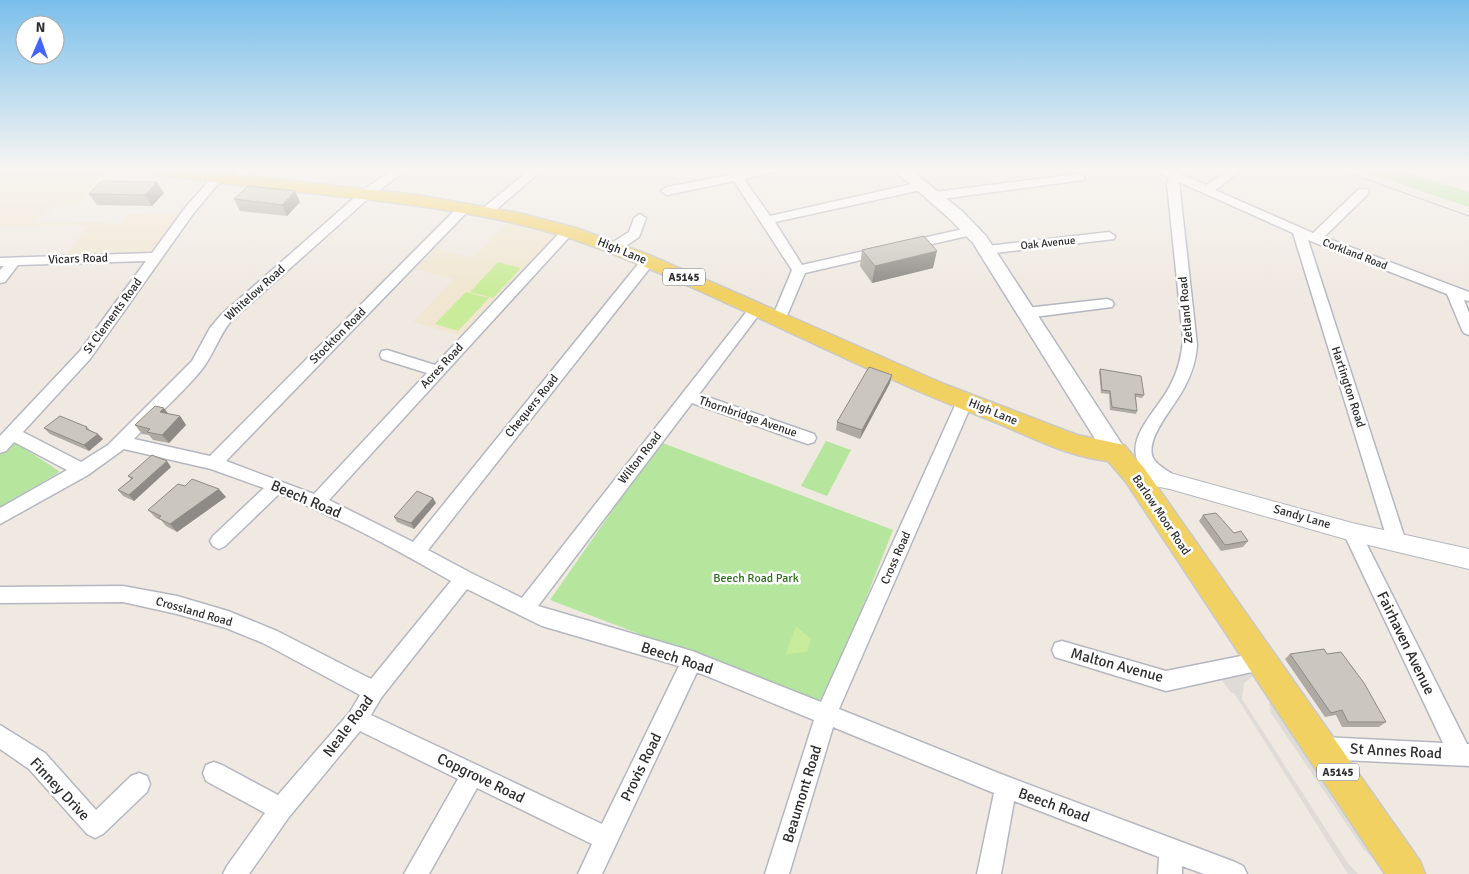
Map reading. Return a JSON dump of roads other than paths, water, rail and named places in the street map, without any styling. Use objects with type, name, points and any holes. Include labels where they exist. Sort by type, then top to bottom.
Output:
[{"type":"main road","name":"High Lane","points":[[479,211],[568,231],[616,247],[778,318],[893,372],[1070,442],[1094,450],[1114,452]]},
{"type":"main road","name":"Barlow Moor Road","points":[[950,211],[972,230],[987,250],[1114,452],[1135,475],[1407,874]]},
{"type":"street","name":"St Clements Road","points":[[7,434],[85,355],[189,211]]},
{"type":"street","name":"Whitelow Road","points":[[0,517],[105,456],[122,442],[197,365],[216,331],[226,318],[347,211]]},
{"type":"street","name":"Stockton Road","points":[[213,463],[461,211]]},
{"type":"street","points":[[761,211],[799,270]]},
{"type":"street","points":[[767,220],[818,211]]},
{"type":"street","name":"Zetland Road","points":[[1170,481],[1148,464],[1143,450],[1144,439],[1174,393],[1190,353],[1176,211]]},
{"type":"street","name":"Corkland Road","points":[[1253,211],[1299,232],[1469,298]]},
{"type":"street","points":[[1314,238],[1343,211]]},
{"type":"street","points":[[616,247],[635,234],[640,218]]},
{"type":"street","points":[[799,270],[972,230]]},
{"type":"street","name":"Acres Road","points":[[317,502],[568,231]]},
{"type":"street","name":"Hartington Road","points":[[1299,232],[1398,542]]},
{"type":"street","name":"Oak Avenue","points":[[987,250],[1109,236]]},
{"type":"street","name":"Vicars Road","points":[[0,262],[156,257]]},
{"type":"street","points":[[0,279],[16,261]]},
{"type":"street","name":"Chequers Road","points":[[416,552],[648,261]]},
{"type":"street","points":[[778,318],[799,270]]},
{"type":"street","points":[[1452,291],[1469,330]]},
{"type":"street","points":[[1026,313],[1107,304]]},
{"type":"street","name":"Wilton Road","points":[[525,608],[756,309]]},
{"type":"street","points":[[387,355],[437,371]]},
{"type":"street","name":"Thornbridge Avenue","points":[[688,396],[808,438]]},
{"type":"street","name":"Cross Road","points":[[826,715],[965,401]]},
{"type":"street","points":[[7,434],[19,436],[82,470]]},
{"type":"street","name":"Beech Road","points":[[122,442],[213,463],[277,486],[317,502],[416,552],[464,579],[542,617],[692,660],[1006,787],[1236,874]]},
{"type":"street","name":"Sandy Lane","points":[[1135,475],[1145,475],[1170,481],[1352,532],[1469,559]]},
{"type":"street","points":[[219,541],[277,486]]},
{"type":"street","name":"Fairhaven Avenue","points":[[1352,532],[1464,755]]},
{"type":"street","name":"Neale Road","points":[[234,874],[281,808],[357,719],[374,690],[464,579]]},
{"type":"street","name":"Crossland Road","points":[[0,596],[124,594],[177,605],[229,621],[270,637],[374,690]]},
{"type":"street","name":"Malton Avenue","points":[[1062,650],[1166,681],[1261,661]]},
{"type":"street","name":"Provis Road","points":[[590,874],[692,660]]},
{"type":"street","name":"Beaumont Road","points":[[777,874],[826,715]]},
{"type":"street","name":"Copgrove Road","points":[[357,719],[606,838]]},
{"type":"street","name":"Finney Drive","points":[[0,736],[37,761],[95,826],[138,784]]},
{"type":"street","name":"St Annes Road","points":[[1322,748],[1464,755]]},
{"type":"street","points":[[214,772],[281,808]]},
{"type":"street","points":[[416,874],[473,774]]},
{"type":"street","points":[[989,874],[1006,787]]},
{"type":"street","points":[[1170,874],[1171,849]]},
{"type":"tram line","points":[[1454,211],[1469,216]]},
{"type":"park label","name":"Beech Road Park","points":[[756,578]]}]
